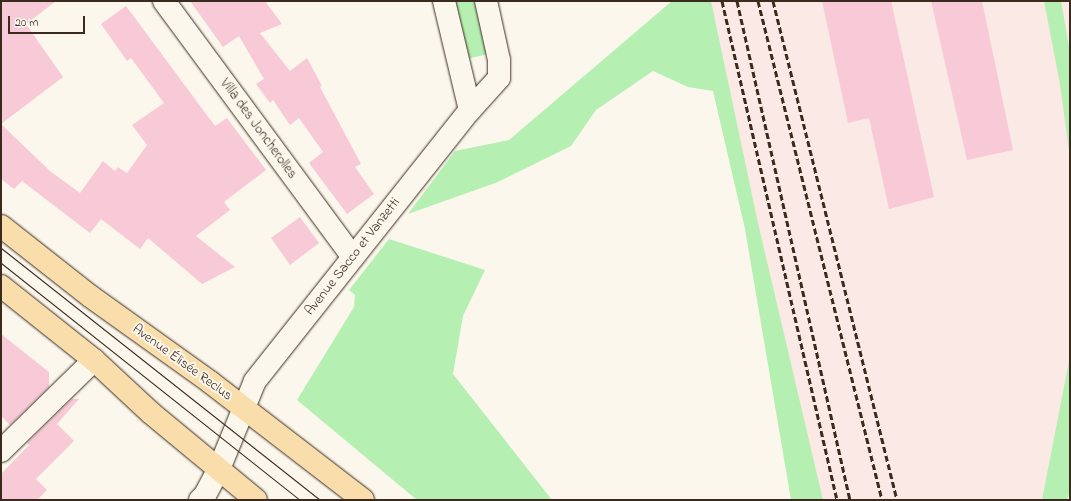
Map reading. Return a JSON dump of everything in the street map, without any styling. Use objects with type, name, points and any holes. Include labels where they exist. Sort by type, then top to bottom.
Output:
[{"type":"main road","name":"Avenue Élisée Reclus","points":[[1,226],[90,296],[210,382],[363,500]]},
{"type":"main road","points":[[1,286],[94,360],[151,413],[256,500]]},
{"type":"street","name":"Villa des Joncherolles","points":[[164,1],[353,257]]},
{"type":"street","points":[[444,1],[470,110]]},
{"type":"street","name":"Avenue Sacco et Vanzetti","points":[[200,500],[205,495],[219,469],[243,407],[255,381],[470,110],[498,78],[499,60],[486,1]]},
{"type":"street","points":[[1,451],[94,360]]},
{"type":"shaded area","points":[[705,1],[1070,1],[1070,491],[1067,500],[809,500]]},
{"type":"green space","points":[[454,1],[476,1],[488,54],[467,59]]},
{"type":"green space","points":[[672,1],[711,1],[758,223],[823,500],[791,500],[745,229],[713,91],[688,87],[653,71],[596,110],[571,146],[498,182],[408,214],[455,151],[509,140]]},
{"type":"green space","points":[[1044,1],[1061,1],[1070,52],[1070,159],[1060,84]]},
{"type":"green space","points":[[389,239],[485,270],[463,316],[453,374],[552,500],[417,500],[297,400],[354,307],[355,295],[349,290]]},
{"type":"green space","points":[[1070,356],[1070,491],[1067,500],[1042,500]]},
{"type":"building","points":[[1,1],[56,1],[26,24],[63,77],[1,124]]},
{"type":"building","points":[[190,1],[265,1],[282,24],[260,33],[290,71],[307,58],[322,86],[320,87],[361,164],[355,167],[374,194],[347,214],[309,163],[323,152],[299,118],[290,125],[273,100],[270,103],[256,84],[264,79],[239,36],[223,47]]},
{"type":"building","points":[[822,1],[891,1],[934,197],[889,209],[869,118],[848,123]]},
{"type":"building","points":[[931,1],[982,1],[1013,150],[967,160]]},
{"type":"building","points":[[126,6],[215,126],[227,118],[266,170],[224,202],[230,210],[196,236],[235,267],[202,284],[148,238],[140,249],[101,219],[90,233],[22,181],[14,189],[1,179],[1,124],[50,171],[80,193],[103,161],[115,171],[118,167],[127,173],[147,145],[132,125],[164,103],[131,58],[127,61],[101,24]]},
{"type":"building","points":[[300,217],[319,243],[290,265],[271,238]]},
{"type":"building","points":[[1,334],[49,372],[49,387],[10,425],[1,416]]},
{"type":"building","points":[[72,399],[79,399],[57,424],[74,441],[36,479],[47,490],[37,500],[1,500],[1,474],[29,445],[27,443]]},
{"type":"tram line","points":[[1,248],[320,500]]},
{"type":"tram line","points":[[1,263],[300,500]]},
{"type":"railway","points":[[722,1],[837,500]]},
{"type":"railway","points":[[737,1],[850,500]]},
{"type":"railway","points":[[758,1],[882,500]]},
{"type":"railway","points":[[773,1],[897,500]]}]
